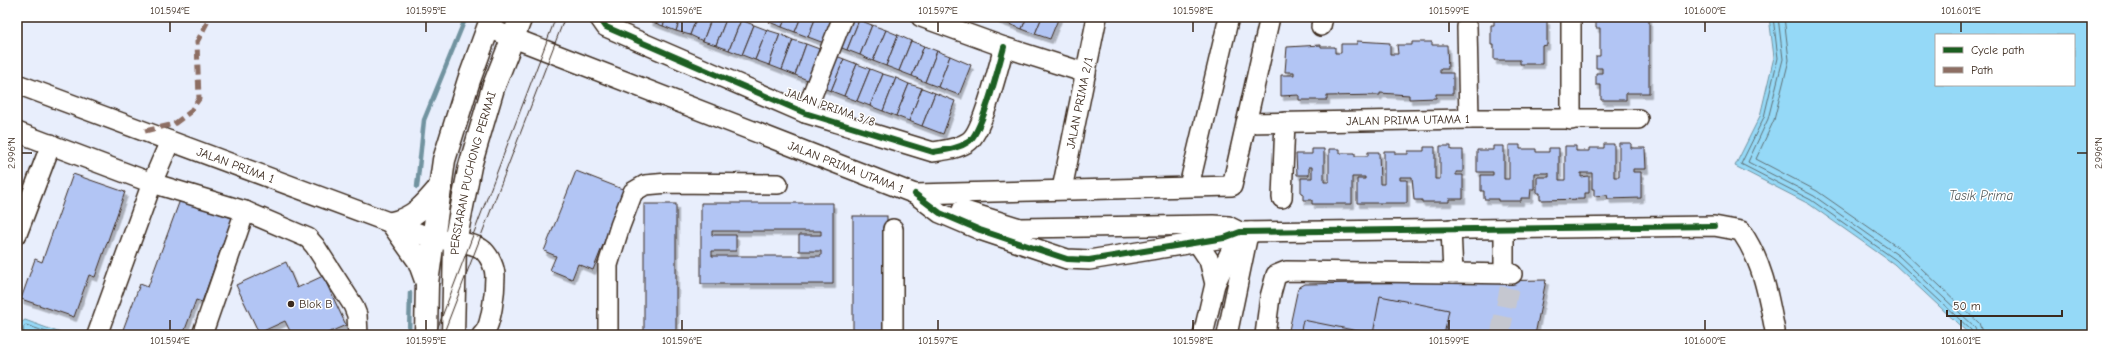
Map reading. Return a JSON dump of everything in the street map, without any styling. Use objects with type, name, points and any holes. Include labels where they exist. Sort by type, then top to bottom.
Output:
[{"type":"main road","name":"PERSIARAN PUCHONG PERMAI","points":[[453,335],[455,242],[470,166],[493,88],[521,17]]},
{"type":"main road","name":"PERSIARAN PUCHONG PERMAI","points":[[426,335],[427,283],[444,160],[469,80],[490,23]]},
{"type":"main road","points":[[427,283],[420,261],[392,223],[404,220],[423,208],[441,186]]},
{"type":"street","name":"JALAN PRIMA 3/8","points":[[599,17],[606,27],[805,113],[933,152],[955,149],[970,141],[984,114],[1004,47]]},
{"type":"street","points":[[805,113],[843,17]]},
{"type":"street","points":[[921,17],[1004,47],[1086,73]]},
{"type":"street","name":"JALAN PRIMA 2/1","points":[[1062,189],[1097,17]]},
{"type":"street","points":[[1189,186],[1229,17]]},
{"type":"street","name":"JALAN PRIMA UTAMA 1","points":[[490,23],[513,37],[915,194],[1062,189],[1232,186],[1270,17]]},
{"type":"street","points":[[1571,17],[1571,120]]},
{"type":"street","points":[[1467,27],[1469,119]]},
{"type":"street","name":"JALAN PRIMA 1","points":[[17,84],[434,239],[471,245],[483,250],[491,261],[495,276],[490,322],[482,335]]},
{"type":"street","name":"JALAN PRIMA UTAMA 1","points":[[1246,123],[1469,119],[1638,119]]},
{"type":"street","points":[[1282,198],[1284,122]]},
{"type":"street","points":[[17,132],[152,183],[245,210],[308,238],[315,246],[353,305],[357,315],[358,335]]},
{"type":"street","points":[[97,335],[152,183],[170,140]]},
{"type":"street","points":[[17,234],[51,144]]},
{"type":"street","points":[[608,335],[608,266],[620,226],[633,192],[645,185],[668,183],[778,184]]},
{"type":"street","points":[[946,192],[956,208],[1020,228],[1213,225],[1228,226],[1245,232]]},
{"type":"street","points":[[915,194],[940,213],[980,230],[1067,259],[1089,260],[1120,257],[1224,238],[1245,232],[1714,226],[1741,231],[1752,247],[1766,282],[1775,331]]},
{"type":"street","points":[[202,335],[245,210]]},
{"type":"street","points":[[893,229],[893,335]]},
{"type":"street","points":[[1451,229],[1453,273]]},
{"type":"street","points":[[1265,335],[1270,297],[1276,275],[1286,271],[1508,274],[1504,229]]},
{"type":"street","points":[[1203,335],[1215,284],[1245,232]]},
{"type":"street","points":[[1227,335],[1247,239],[1245,232]]},
{"type":"street","points":[[1197,242],[1209,260],[1215,284]]},
{"type":"water","name":"Tasik Prima","points":[[1769,17],[2092,17],[2092,335],[1970,335],[1894,264],[1809,204],[1735,166],[1760,116],[1774,57]]},
{"type":"water","points":[[25,320],[66,335],[21,335],[18,325]]},
{"type":"building","points":[[652,17],[667,17],[663,26],[650,21]]},
{"type":"building","points":[[667,17],[681,17],[676,31],[663,26]]},
{"type":"building","points":[[681,17],[697,17],[690,35],[676,31]]},
{"type":"building","points":[[697,17],[712,17],[703,41],[690,35]]},
{"type":"building","points":[[712,17],[727,17],[716,45],[703,41]]},
{"type":"building","points":[[727,17],[741,20],[729,50],[716,45]]},
{"type":"building","points":[[771,17],[786,17],[782,27],[769,22]]},
{"type":"building","points":[[786,17],[801,17],[795,32],[782,27]]},
{"type":"building","points":[[801,17],[816,17],[808,37],[795,32]]},
{"type":"building","points":[[816,17],[835,17],[824,43],[808,37]]},
{"type":"building","points":[[846,17],[859,20],[847,50],[834,45]]},
{"type":"building","points":[[997,17],[1012,17],[1009,24],[996,19]]},
{"type":"building","points":[[1012,17],[1027,17],[1022,29],[1009,24]]},
{"type":"building","points":[[1027,17],[1042,17],[1035,34],[1022,29]]},
{"type":"building","points":[[1042,17],[1059,17],[1050,39],[1035,34]]},
{"type":"building","points":[[1494,17],[1540,17],[1540,21],[1547,20],[1547,45],[1542,46],[1542,64],[1520,64],[1520,60],[1494,60],[1494,45],[1491,45],[1491,25],[1494,25]]},
{"type":"building","points":[[1649,17],[1649,93],[1626,93],[1626,100],[1601,100],[1601,85],[1596,85],[1596,73],[1602,73],[1602,68],[1596,68],[1596,56],[1600,56],[1600,28],[1596,28],[1596,18]]},
{"type":"building","points":[[741,20],[754,25],[742,55],[729,50]]},
{"type":"building","points":[[859,20],[872,25],[860,55],[847,50]]},
{"type":"building","points":[[754,25],[767,30],[755,60],[742,55]]},
{"type":"building","points":[[872,25],[886,30],[873,61],[860,55]]},
{"type":"building","points":[[767,30],[780,34],[769,65],[755,60]]},
{"type":"building","points":[[886,30],[898,35],[886,66],[873,61]]},
{"type":"building","points":[[780,34],[793,40],[782,70],[769,65]]},
{"type":"building","points":[[898,35],[911,41],[899,71],[886,66]]},
{"type":"building","points":[[793,40],[806,44],[795,75],[782,70]]},
{"type":"building","points":[[911,41],[924,46],[912,76],[899,71]]},
{"type":"building","points":[[1357,41],[1390,43],[1390,54],[1398,54],[1397,45],[1412,45],[1412,42],[1432,42],[1432,45],[1447,45],[1448,69],[1440,69],[1440,73],[1453,73],[1453,94],[1436,94],[1436,98],[1409,99],[1409,95],[1380,93],[1380,95],[1327,96],[1327,100],[1299,100],[1299,95],[1281,96],[1281,75],[1294,75],[1294,72],[1285,72],[1287,47],[1321,45],[1321,47],[1335,47],[1335,53],[1341,53],[1341,44],[1357,44]]},
{"type":"building","points":[[806,44],[822,50],[810,81],[795,75]]},
{"type":"building","points":[[924,46],[937,51],[925,82],[912,76]]},
{"type":"building","points":[[937,51],[950,56],[938,87],[925,82]]},
{"type":"building","points":[[831,54],[844,59],[831,91],[818,86]]},
{"type":"building","points":[[950,56],[971,65],[959,95],[938,87]]},
{"type":"building","points":[[844,59],[857,64],[844,96],[831,91]]},
{"type":"building","points":[[857,64],[870,69],[857,101],[844,96]]},
{"type":"building","points":[[870,69],[883,74],[870,106],[857,101]]},
{"type":"building","points":[[883,74],[896,78],[883,111],[870,106]]},
{"type":"building","points":[[896,78],[909,84],[896,116],[883,111]]},
{"type":"building","points":[[909,84],[922,88],[909,121],[896,116]]},
{"type":"building","points":[[922,88],[935,93],[922,126],[909,121]]},
{"type":"building","points":[[935,93],[955,101],[943,134],[922,126]]},
{"type":"building","points":[[1619,143],[1631,143],[1631,148],[1645,148],[1646,169],[1633,169],[1633,172],[1641,172],[1641,198],[1608,199],[1607,195],[1594,196],[1594,189],[1592,189],[1592,173],[1581,173],[1581,177],[1589,176],[1589,193],[1585,193],[1585,199],[1540,200],[1540,193],[1537,193],[1537,177],[1549,177],[1549,173],[1534,173],[1534,189],[1531,189],[1530,198],[1521,198],[1521,201],[1498,201],[1498,199],[1484,199],[1484,191],[1481,191],[1481,175],[1493,175],[1493,172],[1477,172],[1477,150],[1493,150],[1493,146],[1504,146],[1504,179],[1509,179],[1509,145],[1520,145],[1520,149],[1536,149],[1536,152],[1549,152],[1549,148],[1559,148],[1559,180],[1565,180],[1565,146],[1576,146],[1576,151],[1589,151],[1589,148],[1604,148],[1604,144],[1614,144],[1614,177],[1619,177]]},
{"type":"building","points":[[1440,146],[1451,146],[1451,150],[1463,150],[1463,172],[1456,172],[1456,175],[1463,175],[1463,199],[1449,199],[1449,202],[1422,202],[1422,200],[1414,200],[1412,177],[1400,177],[1400,180],[1407,180],[1407,203],[1357,203],[1357,179],[1365,179],[1365,177],[1352,177],[1352,204],[1312,204],[1312,200],[1303,200],[1303,193],[1301,193],[1301,178],[1312,178],[1312,167],[1309,167],[1309,175],[1297,175],[1296,154],[1312,154],[1312,149],[1324,149],[1324,182],[1329,182],[1329,149],[1340,149],[1340,153],[1355,153],[1355,156],[1368,156],[1368,152],[1379,152],[1380,184],[1384,184],[1384,151],[1395,151],[1395,154],[1408,154],[1408,151],[1424,151],[1424,147],[1435,147],[1435,179],[1440,179]]},
{"type":"building","points":[[576,171],[625,190],[593,270],[578,264],[572,279],[550,270],[556,256],[544,251]]},
{"type":"building","points":[[73,174],[125,192],[95,277],[89,275],[74,317],[21,299],[35,259],[42,262]]},
{"type":"building","points":[[180,200],[232,218],[202,302],[196,300],[183,335],[121,335],[140,284],[148,287]]},
{"type":"building","points":[[701,203],[833,203],[833,284],[701,284]],"holes":[[[712,231],[821,231],[821,235],[799,235],[799,251],[821,251],[821,256],[712,256],[712,251],[736,251],[736,235],[712,235]]]},
{"type":"building","points":[[644,204],[676,204],[676,335],[644,335]]},
{"type":"building","points":[[853,216],[887,216],[887,335],[853,335]]},
{"type":"building","name":"Blok B","points":[[286,262],[297,288],[323,276],[346,325],[323,335],[292,335],[285,321],[259,333],[236,285]]},
{"type":"building","points":[[1546,280],[1535,335],[1288,335],[1298,288],[1305,284]]},
{"type":"building","points":[[1380,296],[1449,310],[1444,335],[1300,335],[1303,320],[1373,334]]},
{"type":"waterway","points":[[417,187],[424,120],[466,17]]},
{"type":"waterway","points":[[409,335],[410,293]]},
{"type":"tunnel","points":[[1500,335],[1512,274]]},
{"type":"tram line","points":[[435,335],[556,17]]},
{"type":"tram line","points":[[443,335],[565,17]]},
{"type":"marked path","points":[[145,131],[174,124],[190,112],[199,99],[197,42],[210,17]]},
{"type":"cycle path","points":[[599,17],[606,27],[805,113],[933,152],[960,146],[968,142],[973,136],[984,113],[1004,47]]},
{"type":"cycle path","points":[[915,194],[940,213],[980,230],[1067,259],[1089,260],[1224,238],[1240,232],[1714,226]]},
{"type":"place","name":"Blok B","points":[[291,304]]}]
